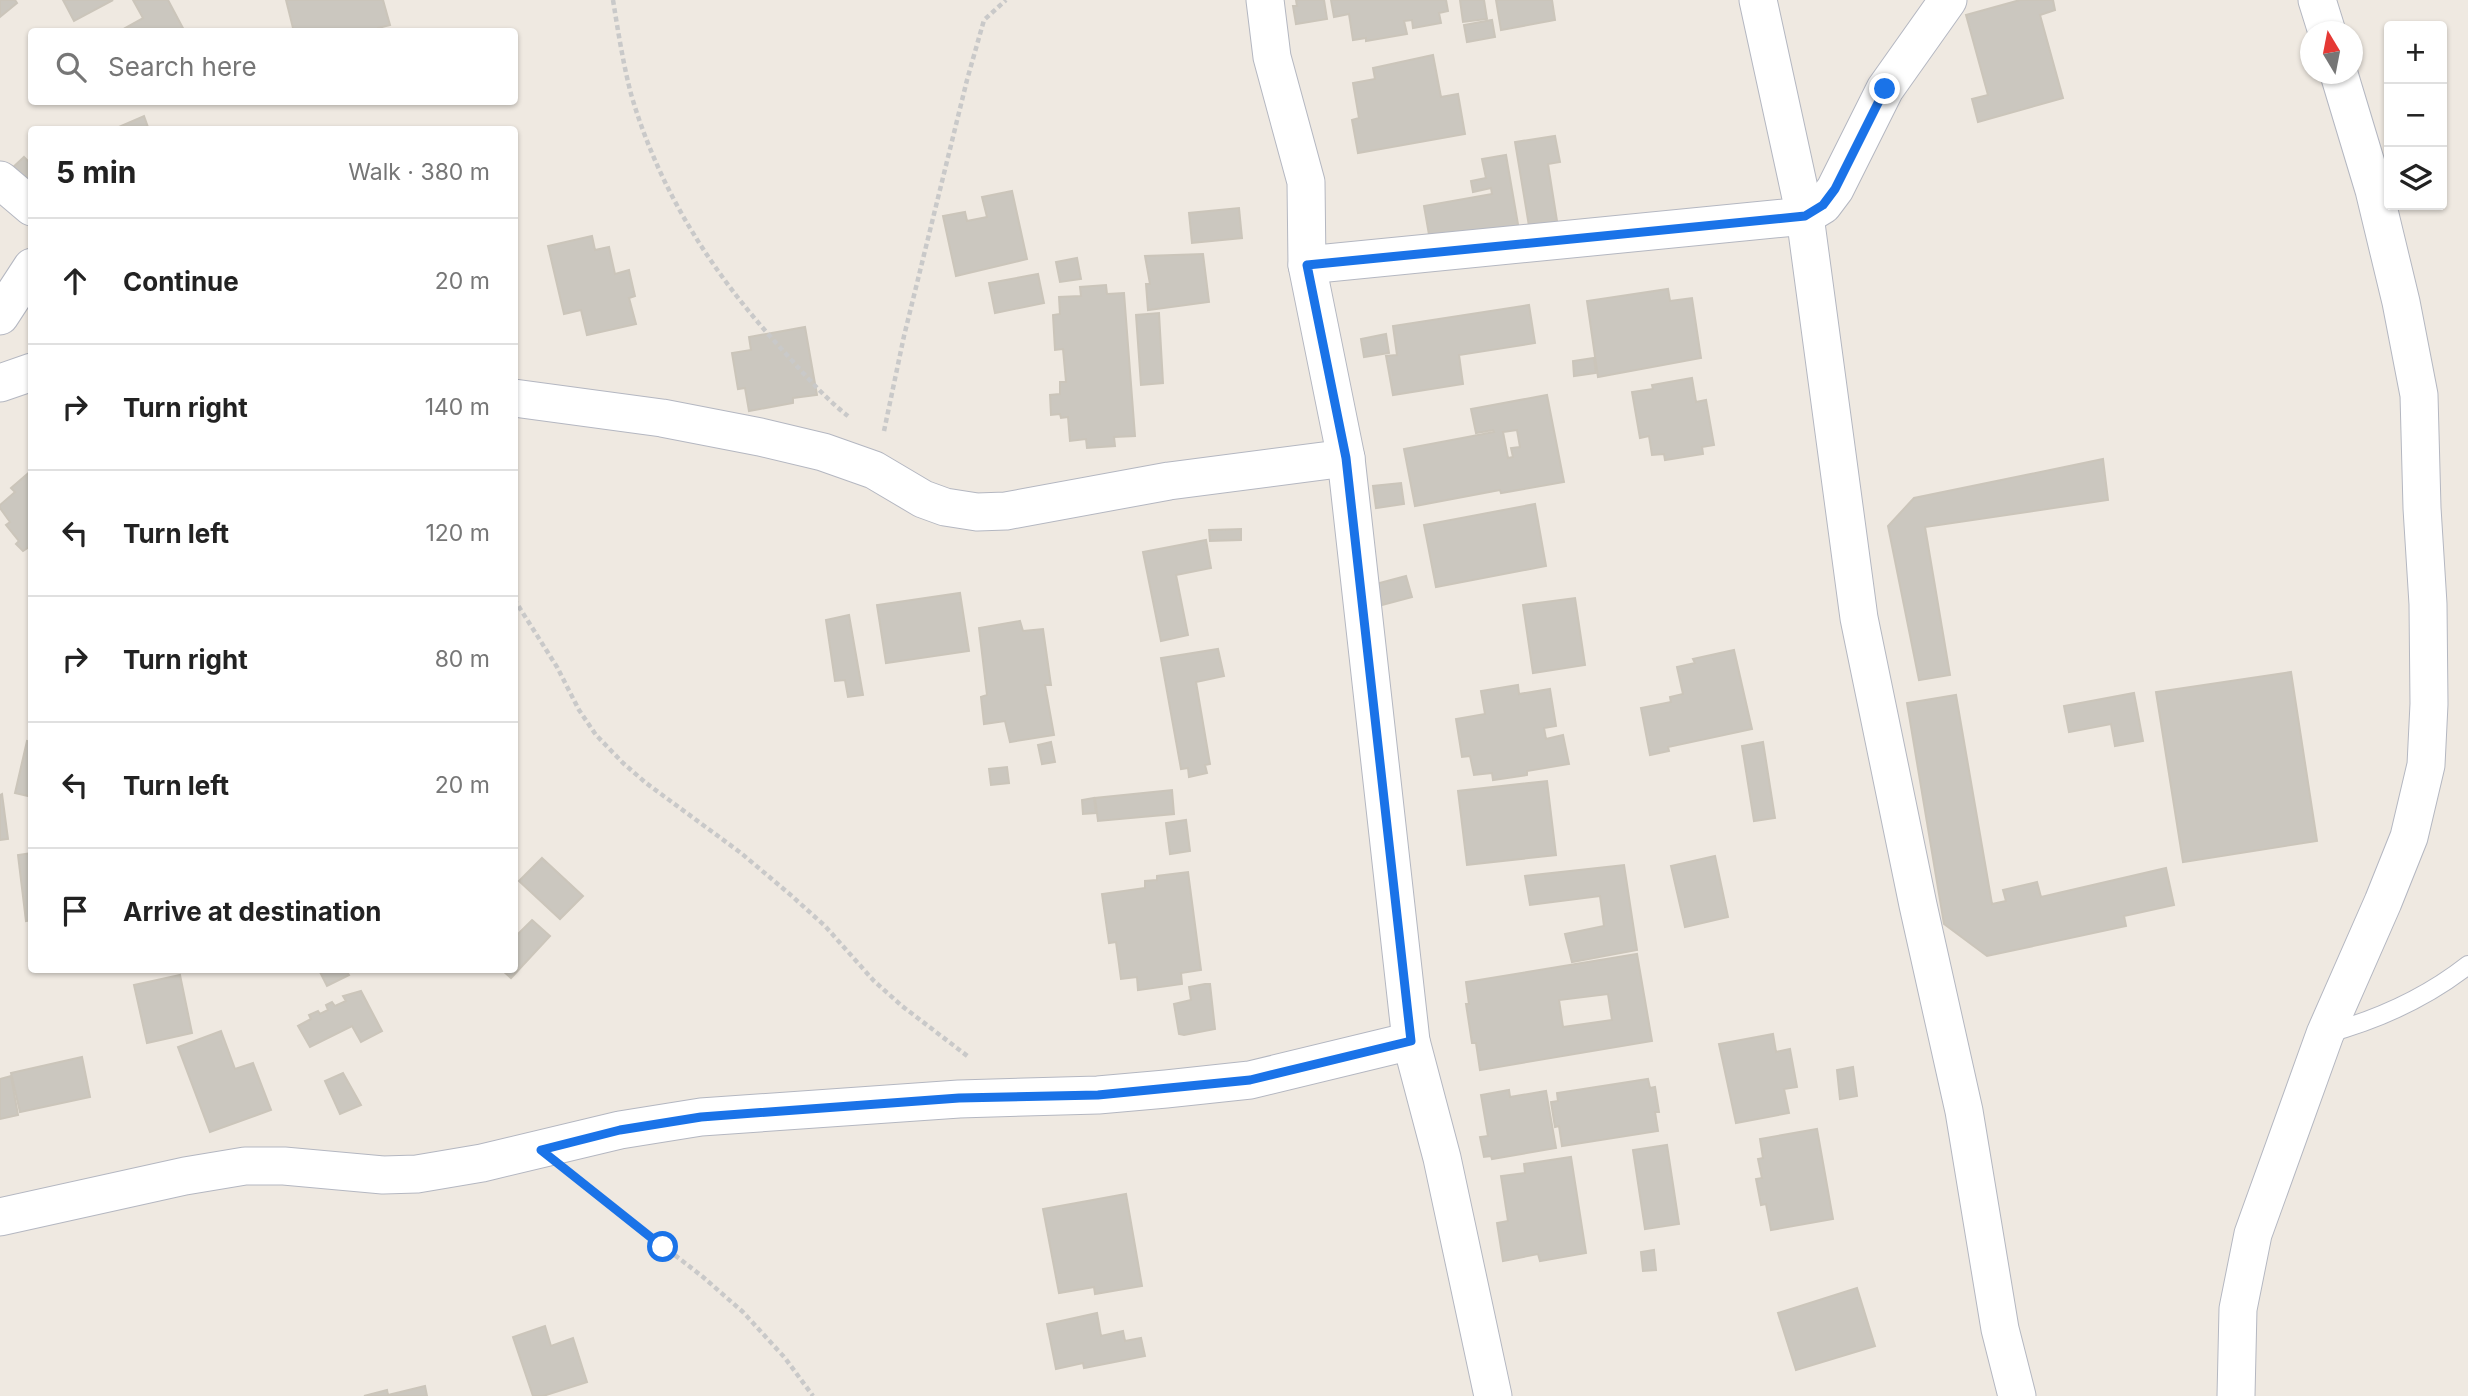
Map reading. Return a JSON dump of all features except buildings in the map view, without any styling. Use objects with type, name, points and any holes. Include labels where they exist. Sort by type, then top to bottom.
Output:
[{"type":"street","points":[[1265,0],[1272,57],[1306,182],[1307,265],[1346,458],[1411,1041],[1442,1158],[1493,1396]]},
{"type":"street","points":[[1758,0],[1805,216],[1859,618],[1964,1111],[2000,1329],[2017,1396]]},
{"type":"street","points":[[1307,265],[1805,216],[1823,205],[1835,189],[1885,89],[1948,0]]},
{"type":"street","points":[[2318,0],[2324,21]]},
{"type":"street","points":[[2236,1396],[2238,1308],[2253,1234],[2325,1034],[2384,902],[2409,837],[2426,765],[2428,604],[2419,395],[2401,302],[2374,190],[2342,84]]},
{"type":"street","points":[[0,180],[28,204]]},
{"type":"street","points":[[0,316],[28,273]]},
{"type":"street","points":[[0,383],[28,373]]},
{"type":"street","points":[[518,399],[662,418],[823,452],[874,470],[923,499],[945,507],[977,512],[1006,511],[1169,481],[1346,458]]},
{"type":"street","points":[[0,1217],[160,1181],[245,1166],[383,1175],[417,1174],[541,1150],[620,1130],[701,1117],[959,1098],[1098,1095],[1250,1080],[1411,1041]]},
{"type":"lane","points":[[2325,1034],[2361,1024],[2419,997],[2445,983],[2468,965]]},
{"type":"path","points":[[613,0],[631,94],[664,184],[678,210],[741,304],[829,401],[850,418]]},
{"type":"path","points":[[874,470],[967,80],[984,20],[1006,0]]},
{"type":"path","points":[[518,605],[557,667],[579,710],[596,735],[623,763],[783,888],[825,926],[874,981],[902,1006],[976,1062]]},
{"type":"path","points":[[541,1150],[703,1277],[743,1312],[785,1358],[813,1396]]},
{"type":"route","points":[[663,1247],[541,1150],[620,1130],[701,1117],[959,1098],[1098,1095],[1250,1080],[1411,1041],[1346,458],[1307,265],[1805,216],[1823,205],[1835,189],[1885,89]]}]
